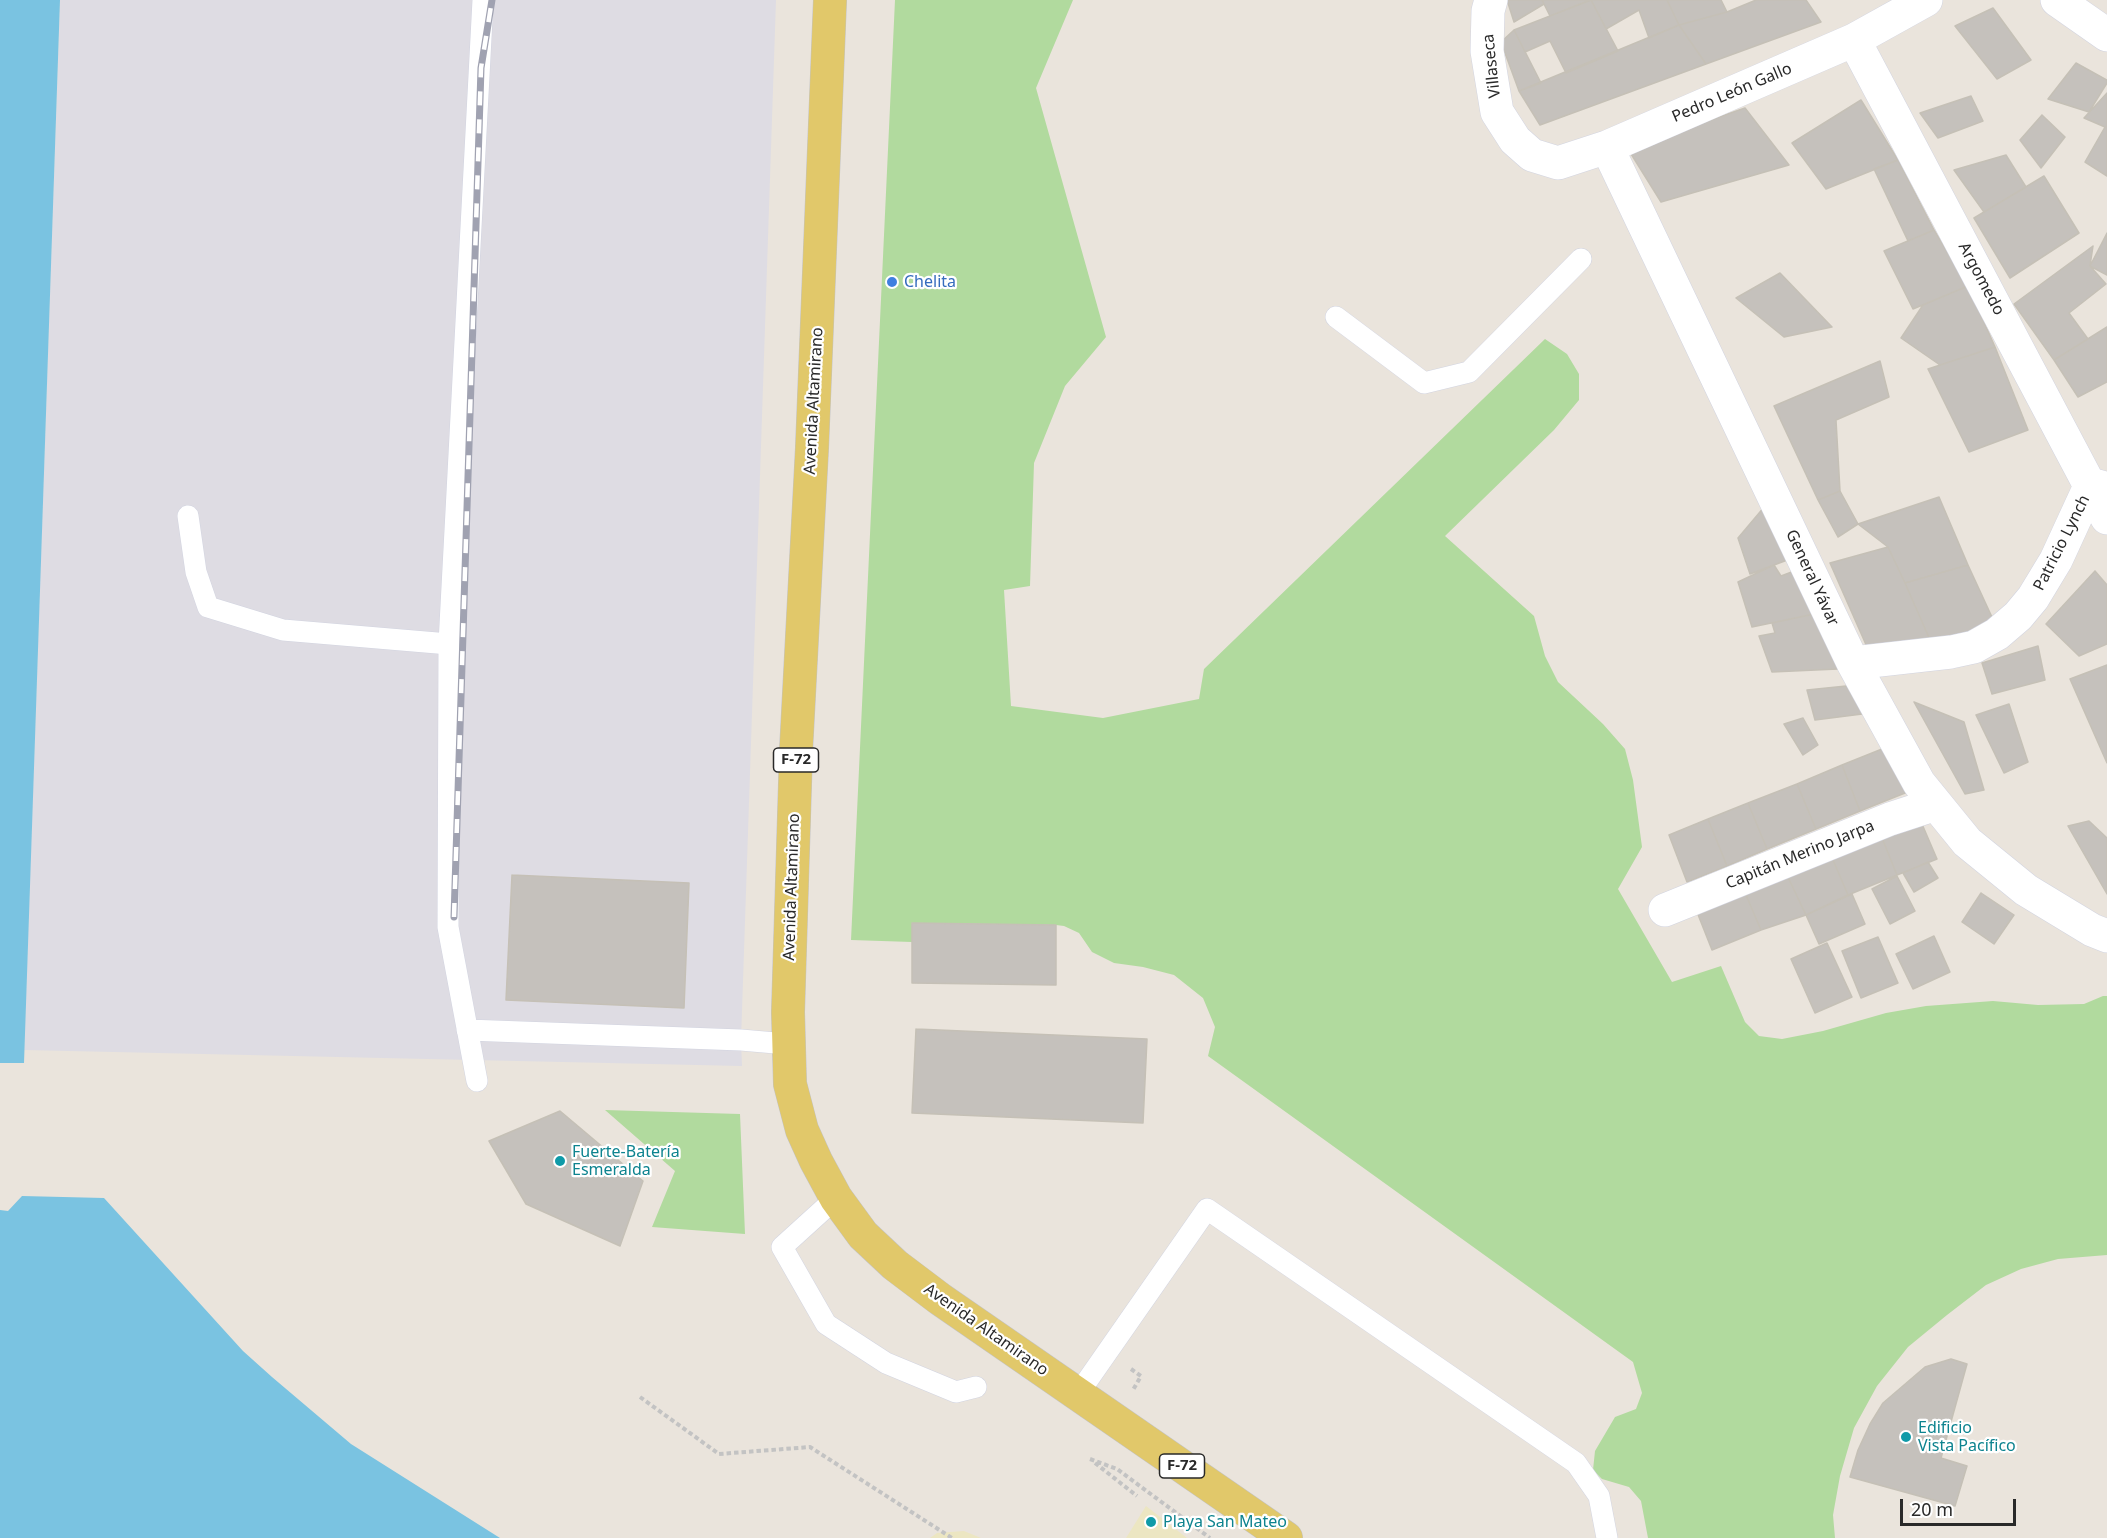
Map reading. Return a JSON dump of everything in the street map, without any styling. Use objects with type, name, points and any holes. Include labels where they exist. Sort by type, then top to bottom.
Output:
[{"type":"main road","name":"Avenida Altamirano","points":[[830,0],[812,448],[796,751],[788,1044],[790,1084],[802,1130],[836,1198],[863,1234],[903,1271],[1286,1538]]},
{"type":"street","name":"Villaseca","points":[[1491,0],[1488,11],[1487,51],[1497,112],[1515,140],[1532,154]]},
{"type":"street","name":"Pedro León Gallo","points":[[1532,154],[1558,163],[1606,147],[1854,40],[1926,0]]},
{"type":"street","points":[[2057,0],[2107,34]]},
{"type":"street","name":"Argomedo","points":[[1854,40],[2099,487],[2107,518]]},
{"type":"street","name":"General Yávar","points":[[1606,147],[1853,663],[1919,783],[1967,842],[2026,890],[2092,930],[2107,936]]},
{"type":"street","name":"Patricio Lynch","points":[[1853,663],[1951,652],[1974,647],[1997,634],[2018,616],[2033,598],[2099,487]]},
{"type":"street","name":"Capitán Merino Jarpa","points":[[1665,910],[1890,819],[1936,804]]},
{"type":"lane","points":[[477,1081],[448,927],[449,644],[483,0]]},
{"type":"lane","points":[[1336,317],[1424,383],[1469,372],[1581,259]]},
{"type":"lane","points":[[188,516],[196,572],[208,607],[283,630],[449,644]]},
{"type":"lane","points":[[468,1030],[741,1040],[788,1044]]},
{"type":"lane","points":[[836,1198],[782,1247],[825,1324],[886,1363],[956,1392],[976,1387]]},
{"type":"lane","points":[[1078,1394],[1207,1209],[1576,1463],[1599,1496],[1607,1538]]},
{"type":"path","points":[[640,1397],[719,1454],[810,1447],[952,1538]]},
{"type":"path","points":[[1137,1496],[1090,1459],[1117,1470],[1210,1538]]},
{"type":"shaded area","points":[[60,0],[776,0],[741,1040],[742,1066],[24,1050]]},
{"type":"green space","points":[[895,0],[1073,0],[1036,88],[1106,337],[1065,386],[1034,463],[1030,586],[1004,590],[1011,706],[1103,718],[1199,699],[1204,669],[1545,339],[1567,354],[1579,374],[1579,400],[1554,430],[1445,536],[1534,616],[1545,656],[1558,682],[1603,724],[1625,749],[1633,780],[1642,847],[1618,889],[1672,982],[1721,966],[1745,1022],[1759,1036],[1782,1039],[1823,1031],[1886,1013],[1926,1006],[1993,1001],[2038,1005],[2084,1004],[2107,996],[2107,1255],[2058,1259],[2021,1269],[1986,1285],[1908,1347],[1877,1386],[1854,1428],[1840,1476],[1833,1515],[1835,1538],[1648,1538],[1641,1501],[1629,1487],[1602,1479],[1593,1470],[1595,1451],[1615,1417],[1636,1409],[1642,1393],[1633,1362],[1208,1056],[1215,1027],[1203,998],[1174,975],[1114,963],[1092,952],[1079,933],[1056,925],[913,923],[912,942],[851,940]]},
{"type":"green space","points":[[605,1110],[740,1114],[745,1234],[652,1227],[675,1171]]},
{"type":"sand","name":"Playa San Mateo","points":[[1146,1506],[1187,1538],[1126,1538]]},
{"type":"sand","points":[[964,1531],[981,1538],[930,1538],[937,1533]]},
{"type":"water","points":[[0,0],[60,0],[24,1063],[0,1063]]},
{"type":"water","points":[[22,1196],[104,1198],[243,1351],[272,1377],[351,1444],[500,1538],[0,1538],[0,1210],[8,1211]]},
{"type":"building","points":[[1507,0],[1542,0],[1544,4],[1514,22]]},
{"type":"building","points":[[1542,0],[1590,0],[1550,16]]},
{"type":"building","points":[[1591,0],[1618,51],[1566,73],[1550,41],[1525,52],[1514,30]]},
{"type":"building","points":[[1591,0],[1667,0],[1679,25],[1649,38],[1639,10],[1606,29]]},
{"type":"building","points":[[1667,0],[1721,0],[1727,12],[1679,25]]},
{"type":"building","points":[[1756,0],[1806,0],[1821,22],[1706,64],[1679,25],[1727,12]]},
{"type":"building","points":[[1993,8],[2031,60],[1997,79],[1955,26]]},
{"type":"building","points":[[1679,25],[1706,64],[1540,125],[1519,91]]},
{"type":"building","points":[[1514,30],[1541,83],[1519,91],[1501,42]]},
{"type":"building","points":[[2076,63],[2107,80],[2089,112],[2048,99]]},
{"type":"building","points":[[2107,93],[2107,176],[2085,162],[2105,127],[2084,118]]},
{"type":"building","points":[[1971,96],[1983,121],[1938,138],[1920,113]]},
{"type":"building","points":[[1861,100],[1898,160],[1826,189],[1792,143]]},
{"type":"building","points":[[1745,108],[1789,165],[1661,202],[1628,149]]},
{"type":"building","points":[[2042,115],[2065,137],[2041,168],[2020,140]]},
{"type":"building","points":[[2006,155],[2026,187],[1984,212],[1954,170]]},
{"type":"building","points":[[1898,160],[1934,230],[1908,241],[1874,169]]},
{"type":"building","points":[[2044,176],[2079,233],[2010,278],[1974,218]]},
{"type":"building","points":[[1934,230],[1968,286],[1913,309],[1884,251]]},
{"type":"building","points":[[2107,233],[2107,275],[2090,266]]},
{"type":"building","points":[[2093,246],[2090,266],[2106,284],[2069,313],[2088,339],[2054,360],[2014,304]]},
{"type":"building","points":[[1780,273],[1832,327],[1784,337],[1736,298]]},
{"type":"building","points":[[1968,286],[1995,347],[1940,365],[1901,338],[1923,305]]},
{"type":"building","points":[[2107,327],[2107,382],[2078,397],[2054,360]]},
{"type":"building","points":[[1995,347],[2028,430],[1969,452],[1928,369]]},
{"type":"building","points":[[1880,361],[1889,397],[1836,420],[1840,491],[1818,500],[1774,406]]},
{"type":"building","points":[[1840,491],[1858,524],[1838,537],[1818,500]]},
{"type":"building","points":[[1939,497],[1968,565],[1905,583],[1888,547],[1858,524]]},
{"type":"building","points":[[1765,506],[1790,559],[1750,574],[1738,538]]},
{"type":"building","points":[[1888,547],[1934,649],[1871,656],[1830,563]]},
{"type":"building","points":[[1774,565],[1781,576],[1797,570],[1819,613],[1752,627],[1738,582]]},
{"type":"building","points":[[1968,565],[1997,628],[1934,649],[1905,583]]},
{"type":"building","points":[[2095,571],[2107,585],[2107,644],[2079,656],[2046,624]]},
{"type":"building","points":[[1819,613],[1838,669],[1772,672],[1759,636],[1775,633],[1772,623]]},
{"type":"building","points":[[2038,646],[2045,680],[1992,694],[1982,663]]},
{"type":"building","points":[[2107,665],[2107,763],[2070,679]]},
{"type":"building","points":[[1856,685],[1870,713],[1815,720],[1807,690]]},
{"type":"building","points":[[1914,702],[1964,722],[1984,790],[1965,794]]},
{"type":"building","points":[[2009,704],[2028,762],[2004,773],[1976,715]]},
{"type":"building","points":[[1803,718],[1818,745],[1803,755],[1784,724]]},
{"type":"building","points":[[1892,745],[1910,791],[1860,811],[1842,765]]},
{"type":"building","points":[[1842,765],[1860,811],[1816,829],[1797,784]]},
{"type":"building","points":[[1797,784],[1816,829],[1767,849],[1748,803]]},
{"type":"building","points":[[1748,803],[1767,849],[1727,866],[1708,819]]},
{"type":"building","points":[[1919,817],[1937,859],[1897,875],[1880,833]]},
{"type":"building","points":[[1708,819],[1727,866],[1687,882],[1669,835]]},
{"type":"building","points":[[2089,821],[2107,838],[2107,894],[2068,826]]},
{"type":"building","points":[[1880,833],[1897,875],[1848,895],[1830,853]]},
{"type":"building","points":[[1830,853],[1848,895],[1806,915],[1785,871]]},
{"type":"building","points":[[1928,862],[1938,878],[1914,892],[1903,873]]},
{"type":"building","points":[[1785,871],[1806,915],[1761,930],[1743,888]]},
{"type":"building","points":[[512,875],[689,883],[684,1008],[506,1000]]},
{"type":"building","points":[[1897,876],[1915,911],[1890,924],[1872,889]]},
{"type":"building","points":[[1743,888],[1761,930],[1712,950],[1695,907]]},
{"type":"building","points":[[1981,893],[2014,915],[1994,944],[1962,922]]},
{"type":"building","points":[[1852,894],[1865,924],[1819,944],[1806,915]]},
{"type":"building","points":[[912,923],[1056,925],[1056,985],[912,983]]},
{"type":"building","points":[[1934,936],[1950,972],[1913,989],[1896,954]]},
{"type":"building","points":[[1878,937],[1898,983],[1861,998],[1842,951]]},
{"type":"building","points":[[1827,943],[1852,997],[1815,1013],[1791,959]]},
{"type":"building","points":[[916,1029],[1147,1039],[1143,1123],[912,1113]]},
{"type":"building","name":"Fuerte-Batería Esmeralda","points":[[560,1111],[643,1181],[620,1246],[526,1204],[489,1141]]},
{"type":"building","name":"Edificio Vista Pacífico","points":[[1951,1359],[1967,1364],[1941,1458],[1967,1466],[1955,1506],[1850,1477],[1858,1450],[1883,1403],[1925,1367]]},
{"type":"railway","points":[[454,917],[481,68],[492,0]]},
{"type":"place","name":"Chelita","points":[[892,282]]},
{"type":"place","name":"Fuerte-Batería Esmeralda","points":[[560,1161]]},
{"type":"place","name":"Edificio Vista Pacífico","points":[[1906,1437]]},
{"type":"place","name":"Playa San Mateo","points":[[1151,1522]]}]
